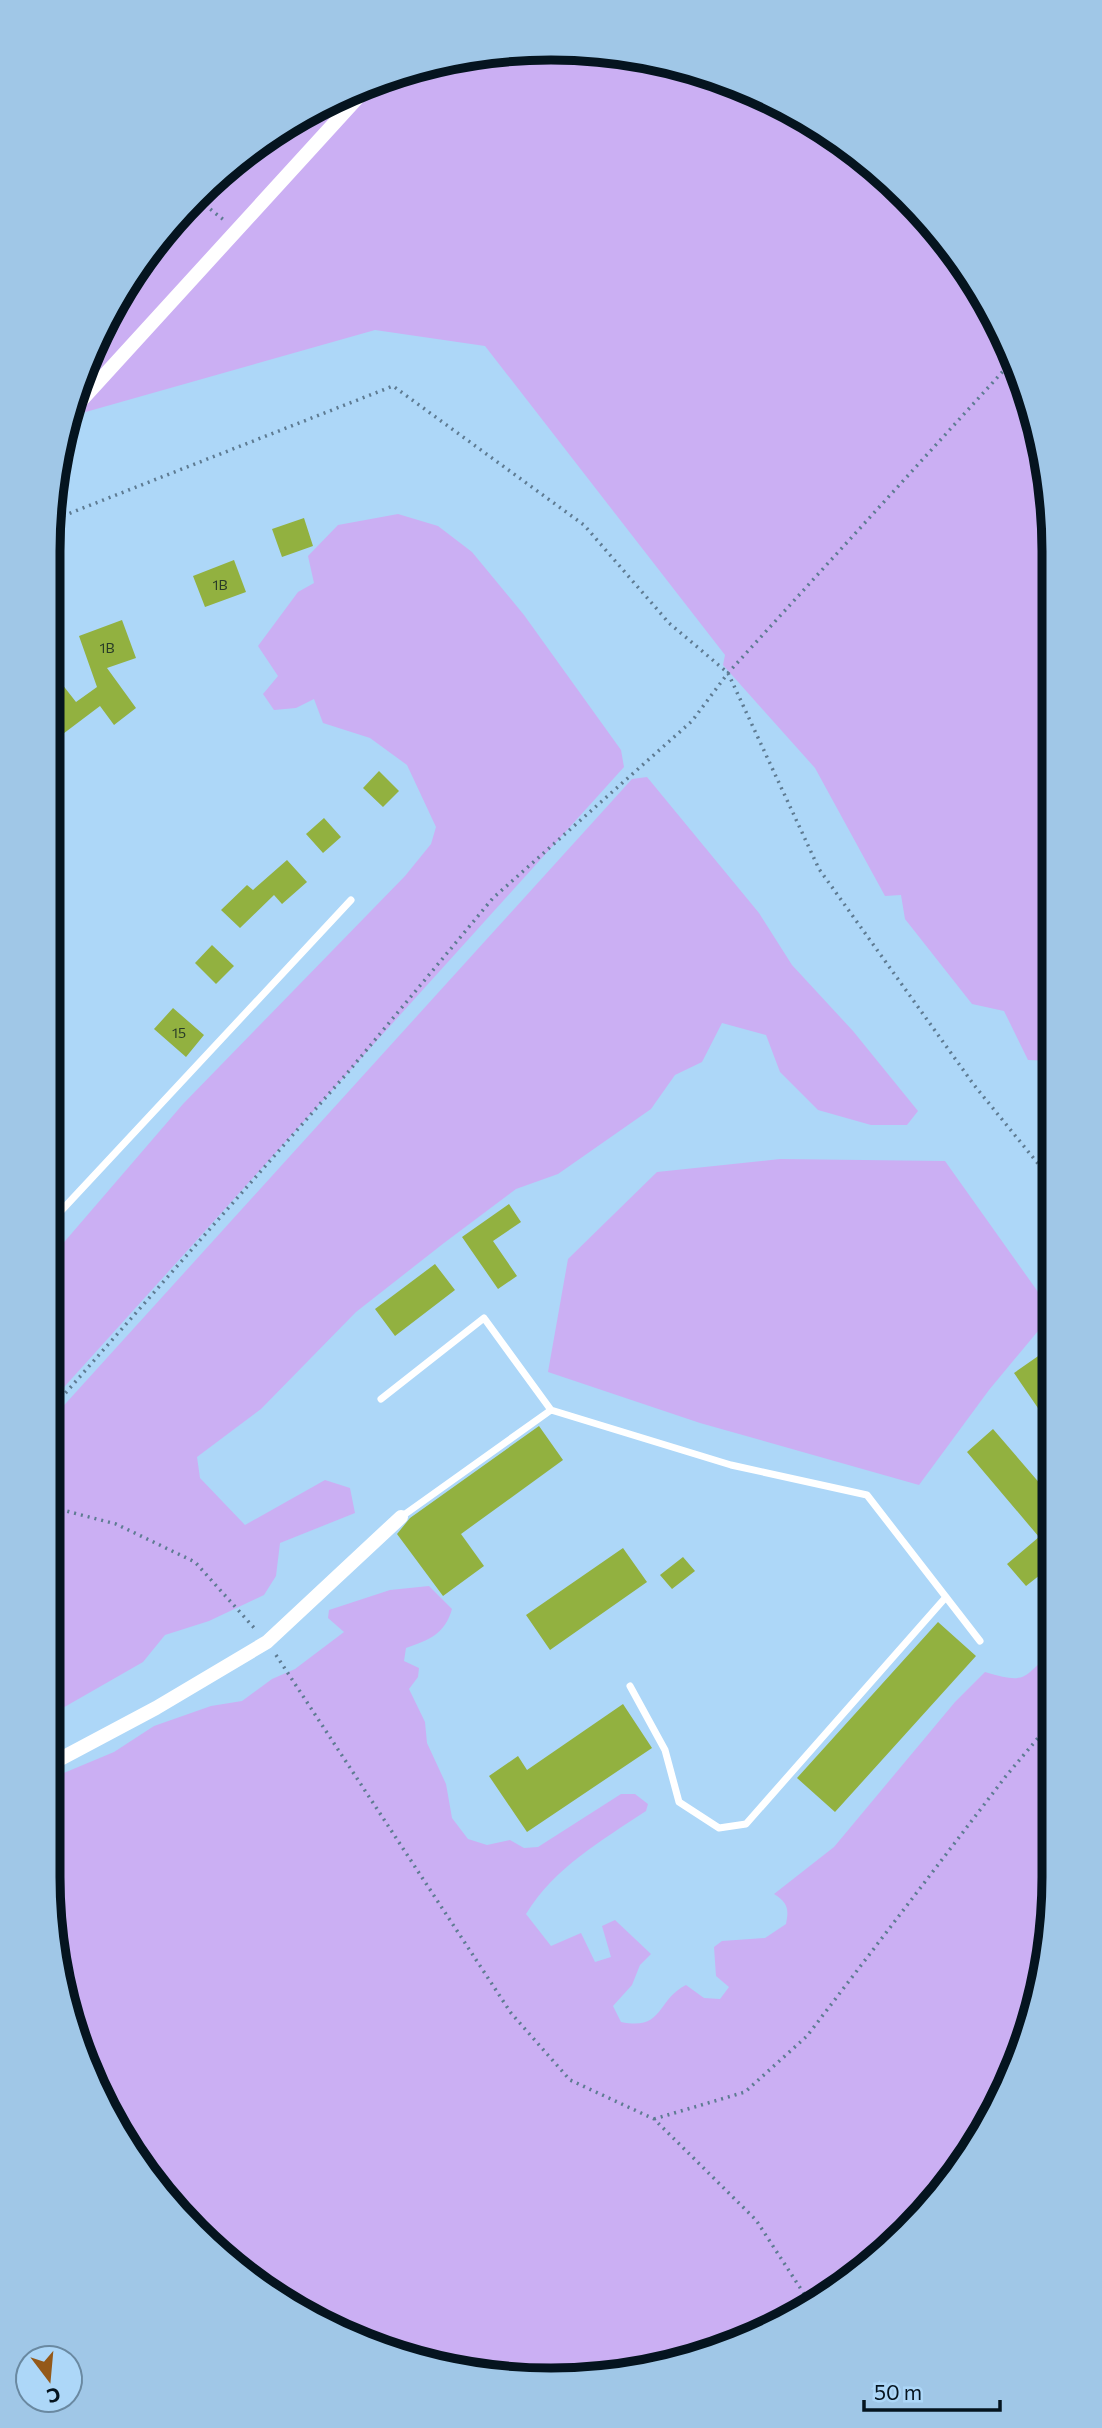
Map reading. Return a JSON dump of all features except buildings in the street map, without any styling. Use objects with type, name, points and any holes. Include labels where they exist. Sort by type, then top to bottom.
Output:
[{"type":"street","points":[[85,396],[234,229],[354,101]]},
{"type":"street","points":[[60,1759],[156,1708],[267,1642],[401,1517]]},
{"type":"lane","points":[[60,1212],[351,900]]},
{"type":"lane","points":[[381,1399],[484,1318],[551,1410],[731,1465],[867,1495],[980,1641]]},
{"type":"lane","points":[[401,1517],[551,1410]]},
{"type":"lane","points":[[630,1686],[665,1750],[679,1802],[719,1828],[746,1824],[946,1597]]},
{"type":"path","points":[[203,203],[234,229]]},
{"type":"path","points":[[60,1399],[349,1071],[493,898],[692,721],[728,673],[1007,367]]},
{"type":"path","points":[[61,518],[393,386],[584,524],[669,623],[728,673],[819,869],[974,1085],[1042,1168]]},
{"type":"path","points":[[60,1509],[116,1524],[195,1562],[267,1642],[512,2013],[570,2080],[654,2119],[755,2220],[806,2297]]},
{"type":"path","points":[[654,2119],[745,2092],[807,2036],[1006,1776],[1042,1733]]},
{"type":"shaded area","points":[[519,61],[583,61],[647,69],[709,86],[768,110],[824,142],[875,181],[921,227],[960,278],[992,334],[1026,424],[1038,487],[1042,551],[1042,1061],[1028,1060],[1004,1011],[972,1004],[905,919],[901,895],[885,896],[815,768],[723,665],[725,655],[485,346],[375,330],[79,414],[97,363],[125,305],[161,252],[203,203],[252,161],[305,125],[363,97],[424,76],[455,69]]},
{"type":"shaded area","points":[[398,514],[438,526],[472,552],[524,615],[621,750],[624,767],[60,1392],[60,1247],[183,1104],[405,876],[431,844],[436,827],[407,765],[370,738],[323,723],[314,699],[296,708],[274,710],[263,694],[278,676],[258,646],[298,592],[314,583],[308,556],[338,525]]},
{"type":"shaded area","points":[[647,777],[759,913],[792,965],[853,1031],[918,1111],[907,1125],[871,1125],[818,1110],[780,1072],[766,1035],[722,1023],[702,1062],[675,1075],[651,1109],[558,1174],[516,1189],[444,1243],[356,1312],[261,1409],[197,1457],[200,1478],[245,1525],[325,1480],[350,1488],[355,1513],[280,1543],[276,1576],[264,1595],[209,1621],[165,1635],[143,1662],[60,1710],[60,1410],[632,779]]},
{"type":"shaded area","points":[[780,1159],[945,1161],[1042,1298],[1042,1326],[989,1390],[919,1485],[700,1423],[548,1372],[568,1259],[657,1172]]},
{"type":"shaded area","points":[[429,1586],[452,1609],[445,1625],[435,1635],[406,1648],[404,1661],[419,1668],[418,1677],[409,1689],[425,1722],[427,1743],[446,1784],[452,1818],[468,1839],[487,1845],[510,1840],[524,1848],[538,1847],[621,1794],[635,1794],[648,1804],[646,1811],[596,1844],[565,1869],[526,1914],[551,1946],[581,1933],[595,1962],[611,1957],[602,1926],[615,1920],[651,1954],[640,1965],[632,1985],[613,2006],[621,2022],[635,2024],[653,2018],[676,1991],[686,1985],[704,1998],[720,1999],[729,1987],[716,1976],[714,1947],[722,1941],[765,1938],[786,1924],[786,1907],[774,1894],[834,1847],[955,1702],[985,1672],[1019,1678],[1042,1662],[1041,1909],[1026,2004],[1005,2065],[977,2123],[921,2201],[875,2247],[797,2303],[709,2342],[678,2352],[615,2364],[519,2367],[424,2352],[334,2318],[305,2303],[252,2267],[203,2225],[181,2201],[125,2123],[97,2065],[76,2004],[69,1973],[61,1909],[60,1775],[114,1752],[154,1726],[211,1706],[242,1701],[272,1679],[295,1669],[344,1632],[328,1618],[329,1610],[390,1590]]}]
